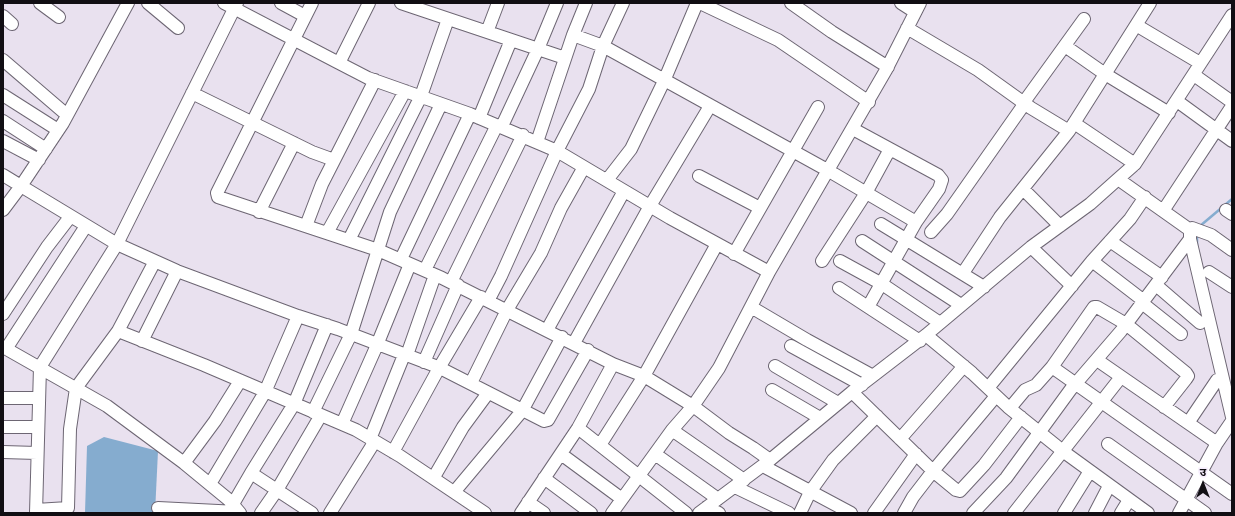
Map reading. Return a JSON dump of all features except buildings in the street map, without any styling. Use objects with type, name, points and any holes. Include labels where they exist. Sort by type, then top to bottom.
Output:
[{"type":"street","points":[[40,3],[58,17]]},
{"type":"street","points":[[5,204],[21,186],[58,130],[128,3]]},
{"type":"street","points":[[148,3],[178,28]]},
{"type":"street","points":[[281,3],[305,16]]},
{"type":"street","points":[[312,3],[217,195],[235,204],[378,250],[430,272],[588,350],[613,364],[644,376],[693,406],[728,434],[754,448],[766,463],[810,492],[851,513]]},
{"type":"street","points":[[339,63],[370,3]]},
{"type":"street","points":[[401,3],[565,58]]},
{"type":"street","points":[[487,32],[498,3]]},
{"type":"street","points":[[330,513],[373,440],[406,355],[430,272],[538,49],[557,3]]},
{"type":"street","points":[[537,142],[573,35],[586,3]]},
{"type":"street","points":[[393,452],[439,368],[484,299],[501,276],[557,151],[589,89],[603,46],[623,3]]},
{"type":"street","points":[[607,180],[631,149],[664,81],[697,3]]},
{"type":"street","points":[[700,3],[778,40],[868,102]]},
{"type":"street","points":[[791,3],[832,32],[888,67]]},
{"type":"street","points":[[612,513],[672,430],[693,406],[719,368],[769,272],[888,67],[918,8],[901,3]]},
{"type":"street","points":[[963,273],[1000,217],[1071,127],[1150,3]]},
{"type":"street","points":[[155,261],[118,331],[76,388],[70,429],[68,510],[36,511],[40,367],[117,244],[192,93],[232,5],[293,39],[375,80],[500,125],[557,151],[734,254],[769,272]]},
{"type":"street","points":[[703,510],[766,463],[838,403],[923,338],[984,286],[1135,164],[1232,15]]},
{"type":"street","points":[[349,240],[421,96],[448,19]]},
{"type":"street","points":[[931,232],[947,214],[1084,19]]},
{"type":"street","points":[[1136,25],[1200,64]]},
{"type":"street","points":[[907,28],[978,70],[1024,103],[1071,127],[1135,164]]},
{"type":"street","points":[[573,35],[603,46],[829,171],[916,222]]},
{"type":"street","points":[[342,424],[377,345],[405,262],[511,40]]},
{"type":"street","points":[[1064,46],[1105,74],[1169,113]]},
{"type":"street","points":[[3,60],[67,115]]},
{"type":"street","points":[[1194,75],[1232,102]]},
{"type":"street","points":[[306,226],[334,160],[375,80]]},
{"type":"street","points":[[327,233],[405,91]]},
{"type":"street","points":[[192,93],[294,143],[334,160]]},
{"type":"street","points":[[3,95],[58,130]]},
{"type":"street","points":[[1177,101],[1216,131],[1232,141]]},
{"type":"street","points":[[261,513],[277,490],[317,414],[351,334],[390,212],[442,104]]},
{"type":"street","points":[[574,344],[650,206],[710,106]]},
{"type":"street","points":[[1163,211],[1232,106]]},
{"type":"street","points":[[734,254],[818,107]]},
{"type":"street","points":[[3,121],[46,148]]},
{"type":"street","points":[[853,129],[942,178],[939,189],[916,222],[895,262],[868,307]]},
{"type":"street","points":[[424,362],[454,284],[523,135]]},
{"type":"street","points":[[3,140],[39,160]]},
{"type":"street","points":[[259,212],[294,143]]},
{"type":"street","points":[[822,261],[866,193],[890,149]]},
{"type":"street","points":[[471,383],[507,310],[541,253],[562,208],[584,167]]},
{"type":"street","points":[[3,175],[70,217],[117,244],[177,271],[298,316],[327,325],[439,368],[471,383],[539,420],[548,420],[588,350]]},
{"type":"street","points":[[699,176],[760,208]]},
{"type":"street","points":[[1118,179],[1190,230],[1232,250]]},
{"type":"street","points":[[1023,189],[1060,226]]},
{"type":"street","points":[[547,330],[624,191]]},
{"type":"street","points":[[904,513],[913,496],[1072,286],[1130,219],[1145,197]]},
{"type":"street","points":[[3,314],[47,247],[70,217]]},
{"type":"street","points":[[881,224],[984,286]]},
{"type":"street","points":[[86,226],[4,348],[107,406],[184,463],[210,484],[237,510]]},
{"type":"street","points":[[973,513],[1006,478],[1076,384],[1126,324],[1195,232]]},
{"type":"street","points":[[1195,232],[1232,417]]},
{"type":"street","points":[[862,241],[962,305]]},
{"type":"street","points":[[1110,241],[1159,281],[1200,323]]},
{"type":"street","points":[[600,445],[644,376],[717,244]]},
{"type":"street","points":[[1031,248],[1072,286]]},
{"type":"street","points":[[840,261],[882,284],[940,323]]},
{"type":"street","points":[[1092,262],[1181,334]]},
{"type":"street","points":[[142,341],[177,271]]},
{"type":"street","points":[[1209,272],[1232,287]]},
{"type":"street","points":[[839,288],[868,307],[923,338],[964,366],[1010,408],[1064,452],[1146,513]]},
{"type":"street","points":[[751,307],[873,376]]},
{"type":"street","points":[[1010,408],[1025,390],[1036,385],[1052,367],[1094,308],[1099,307],[1126,324],[1188,376],[1164,407]]},
{"type":"street","points":[[210,484],[266,392],[298,316]]},
{"type":"street","points":[[237,510],[251,473],[294,404],[327,325]]},
{"type":"street","points":[[118,331],[342,424],[373,440],[434,477],[485,513]]},
{"type":"street","points":[[455,491],[522,411],[562,337]]},
{"type":"street","points":[[791,346],[857,389],[877,416],[933,471],[956,490],[960,491],[984,465],[1021,417]]},
{"type":"street","points":[[1097,360],[1217,443]]},
{"type":"street","points":[[521,513],[578,428],[613,364]]},
{"type":"street","points":[[775,366],[838,403]]},
{"type":"street","points":[[900,439],[964,366]]},
{"type":"street","points":[[1052,367],[1232,494]]},
{"type":"street","points":[[1014,513],[1064,452],[1121,377]]},
{"type":"street","points":[[1188,423],[1217,380]]},
{"type":"street","points":[[184,463],[215,421],[240,381]]},
{"type":"street","points":[[772,390],[820,418]]},
{"type":"street","points":[[434,477],[463,427],[488,393]]},
{"type":"street","points":[[3,398],[39,398]]},
{"type":"street","points":[[800,513],[810,492],[833,460],[877,416]]},
{"type":"street","points":[[1179,513],[1185,499],[1217,443],[1232,421]]},
{"type":"street","points":[[3,427],[38,427]]},
{"type":"street","points":[[578,428],[686,513]]},
{"type":"street","points":[[672,430],[739,484],[789,513]]},
{"type":"street","points":[[1108,444],[1205,513]]},
{"type":"street","points":[[3,452],[37,453]]},
{"type":"street","points":[[561,454],[622,499]]},
{"type":"street","points":[[655,454],[718,499]]},
{"type":"street","points":[[874,513],[916,454]]},
{"type":"street","points":[[1064,513],[1090,471]]},
{"type":"street","points":[[251,473],[277,490],[304,511]]},
{"type":"street","points":[[544,478],[591,513]]},
{"type":"street","points":[[1095,513],[1109,486]]},
{"type":"street","points":[[1121,513],[1128,500]]},
{"type":"street","points":[[528,502],[544,513]]},
{"type":"street","points":[[158,508],[237,510]]},
{"type":"street","points":[[703,510],[719,513]]},
{"type":"water","points":[[104,437],[158,451],[155,513],[85,513],[87,446]]},
{"type":"waterway","points":[[1200,226],[1232,199]]},
{"type":"waterway","points":[[1197,233],[1197,246]]}]
